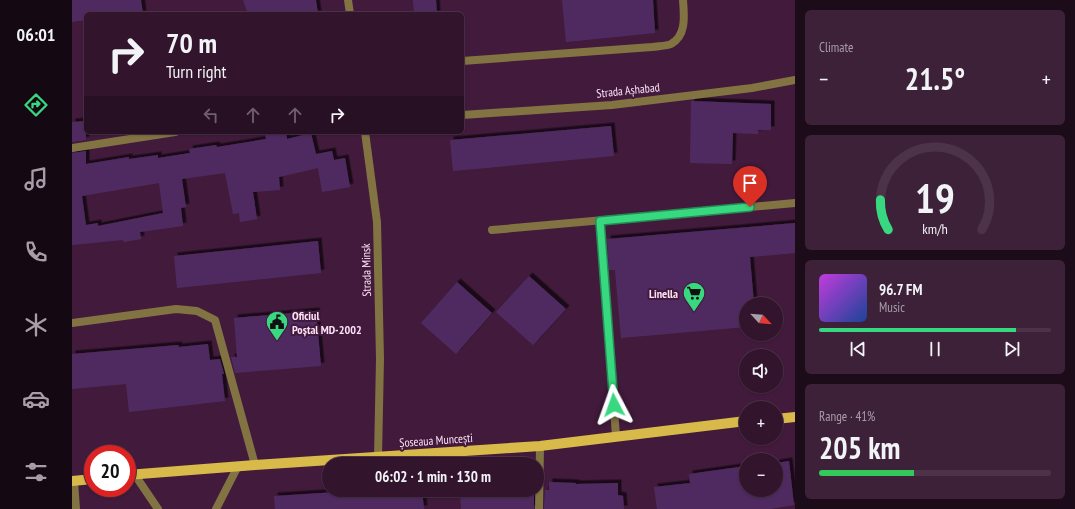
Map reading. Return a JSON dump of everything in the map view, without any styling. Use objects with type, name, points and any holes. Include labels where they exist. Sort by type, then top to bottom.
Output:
[{"type":"main road","points":[[783,418],[795,417]]},
{"type":"main road","name":"Șoseaua Muncești","points":[[378,457],[540,446],[739,422]]},
{"type":"main road","name":"Șoseaua Muncești","points":[[136,475],[322,461]]},
{"type":"main road","points":[[73,481],[84,480]]},
{"type":"street","points":[[348,0],[350,12]]},
{"type":"street","points":[[464,61],[652,47],[671,44],[680,35],[684,24],[683,0]]},
{"type":"street","name":"Strada Așhabad","points":[[464,115],[612,105],[752,88],[795,80]]},
{"type":"street","points":[[72,148],[162,134]]},
{"type":"street","name":"Strada Minsk","points":[[366,134],[377,222],[380,359],[378,457]]},
{"type":"street","points":[[492,230],[795,203]]},
{"type":"street","points":[[600,221],[616,436]]},
{"type":"street","points":[[72,323],[176,309],[197,311],[215,320],[255,465]]},
{"type":"street","points":[[539,509],[540,446]]},
{"type":"street","points":[[216,509],[238,466]]},
{"type":"street","points":[[73,481],[76,509]]},
{"type":"street","points":[[136,481],[158,509]]},
{"type":"building","points":[[72,0],[141,0],[143,12],[84,12],[84,20],[72,22]]},
{"type":"building","points":[[243,0],[316,0],[318,12],[298,11],[247,12]]},
{"type":"building","points":[[413,0],[436,0],[437,12],[414,12]]},
{"type":"building","points":[[562,0],[653,0],[655,33],[566,42]]},
{"type":"building","points":[[691,101],[771,104],[771,130],[758,130],[758,134],[733,133],[732,164],[690,163]]},
{"type":"building","points":[[84,121],[84,134],[86,134],[86,140],[72,142],[72,122]]},
{"type":"building","points":[[611,126],[614,156],[453,171],[450,140]]},
{"type":"building","points":[[265,134],[286,134],[287,139],[311,134],[316,154],[332,151],[334,160],[345,158],[350,187],[322,192],[318,168],[279,177],[280,190],[253,192],[257,219],[240,222],[239,213],[233,214],[225,173],[182,179],[186,207],[181,208],[183,226],[140,232],[141,239],[124,242],[123,240],[72,245],[72,153],[86,151],[86,164],[129,157],[129,159],[158,155],[158,158],[190,153],[189,149],[216,145],[217,147],[266,139]],"holes":[[[159,183],[163,213],[98,226],[98,223],[86,225],[82,196]]]},
{"type":"building","points":[[795,223],[795,253],[750,257],[753,297],[739,297],[739,328],[621,338],[615,270],[609,270],[607,239]]},
{"type":"building","points":[[318,241],[321,273],[177,288],[174,256]]},
{"type":"building","points":[[529,276],[566,309],[533,345],[496,312]]},
{"type":"building","points":[[457,282],[492,313],[456,354],[421,323]]},
{"type":"building","name":"Oficiul Poștal MD-2002","points":[[316,311],[321,366],[235,373],[231,357],[237,357],[234,318]]},
{"type":"building","points":[[208,344],[210,360],[220,359],[224,374],[222,374],[225,401],[129,412],[126,384],[72,389],[72,354],[178,345],[179,347]]},
{"type":"building","points":[[789,461],[794,505],[770,509],[657,509],[654,487],[690,483],[689,474],[739,467],[739,497],[783,497],[783,462]]},
{"type":"building","points":[[549,482],[576,484],[618,483],[618,495],[623,496],[624,509],[544,509],[545,490],[549,490]]},
{"type":"building","points":[[322,493],[322,497],[423,497],[424,509],[275,509],[274,496]]},
{"type":"building","points":[[460,497],[534,497],[534,509],[461,509]]},
{"type":"place","name":"Linella","points":[[694,312]]},
{"type":"place","name":"Oficiul Poștal MD-2002","points":[[277,342]]},
{"type":"route","points":[[614,405],[600,221],[750,207]]}]
